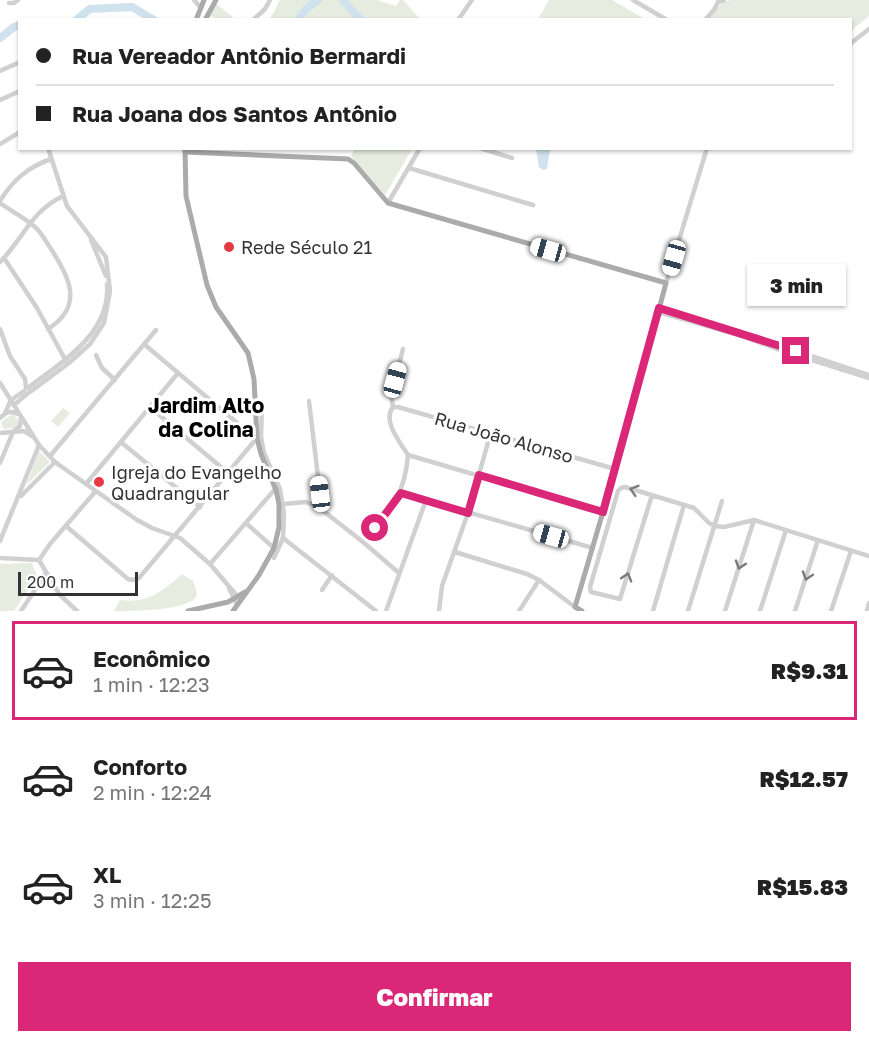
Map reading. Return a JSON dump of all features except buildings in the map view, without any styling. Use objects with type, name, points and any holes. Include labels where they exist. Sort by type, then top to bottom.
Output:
[{"type":"main road","points":[[197,18],[204,0]]},
{"type":"main road","points":[[209,0],[210,9]]},
{"type":"main road","points":[[206,18],[216,0]]},
{"type":"main road","points":[[231,611],[236,601],[249,589],[274,548],[279,512],[276,488],[261,454],[257,437],[253,370],[243,344],[210,296],[186,196],[185,150],[341,158],[354,163],[388,203],[666,283],[575,607],[582,611]]},
{"type":"main road","points":[[188,611],[236,601]]},
{"type":"street","points":[[9,3],[18,0]]},
{"type":"street","points":[[194,0],[201,8]]},
{"type":"street","points":[[255,18],[265,9],[270,0]]},
{"type":"street","points":[[459,18],[472,0]]},
{"type":"street","points":[[633,0],[664,18]]},
{"type":"street","points":[[707,18],[720,1]]},
{"type":"street","points":[[852,43],[869,30]]},
{"type":"street","points":[[0,71],[18,63]]},
{"type":"street","points":[[0,100],[18,92]]},
{"type":"street","points":[[0,144],[18,133]]},
{"type":"street","points":[[0,418],[27,390],[90,344],[104,322],[109,303],[106,257],[67,206],[49,150]]},
{"type":"street","points":[[388,203],[419,150]]},
{"type":"street","points":[[486,150],[512,158]]},
{"type":"street","points":[[666,283],[705,150]]},
{"type":"street","points":[[48,329],[62,319],[71,294],[70,286],[62,266],[39,231],[0,202],[10,185],[22,174],[51,159]]},
{"type":"street","points":[[409,168],[533,205]]},
{"type":"street","points":[[63,196],[43,208],[2,260],[26,290],[67,361]]},
{"type":"street","points":[[658,310],[869,376]]},
{"type":"street","points":[[0,329],[10,356],[25,379],[27,390]]},
{"type":"street","points":[[50,456],[156,330]]},
{"type":"street","points":[[66,526],[123,576],[133,580],[139,578],[257,437],[144,344]]},
{"type":"street","points":[[363,542],[401,493],[408,455],[394,432],[390,413],[393,407],[391,396],[403,349]]},
{"type":"street","points":[[96,355],[102,368],[115,380]]},
{"type":"street","points":[[86,484],[178,373]]},
{"type":"street","points":[[0,383],[39,445],[56,462],[95,492],[152,528],[176,536],[210,564],[226,583],[236,601]]},
{"type":"street","points":[[309,401],[320,494],[317,506]]},
{"type":"street","points":[[262,403],[261,437],[264,453],[280,489],[283,504],[284,538],[274,558]]},
{"type":"street","name":"Rua João Alonso","points":[[393,407],[491,432],[615,470]]},
{"type":"street","points":[[150,408],[228,473]]},
{"type":"street","points":[[5,413],[14,412],[21,415]]},
{"type":"street","points":[[0,463],[13,432],[20,426],[21,415]]},
{"type":"street","points":[[0,428],[3,432],[24,431],[34,437]]},
{"type":"street","points":[[439,611],[442,586],[468,513],[491,432]]},
{"type":"street","points":[[122,443],[200,507]]},
{"type":"street","points":[[0,541],[39,445]]},
{"type":"street","points":[[408,455],[603,512]]},
{"type":"street","points":[[19,498],[56,462]]},
{"type":"street","points":[[652,495],[620,599],[591,592],[590,587],[618,491],[625,487],[652,495],[694,508],[715,526],[724,527],[754,520],[869,556]]},
{"type":"street","points":[[210,564],[276,488]]},
{"type":"street","points":[[39,560],[95,492]]},
{"type":"street","points":[[401,493],[593,548]]},
{"type":"street","points":[[386,611],[426,500]]},
{"type":"street","points":[[688,611],[722,501]]},
{"type":"street","points":[[283,504],[306,502],[317,506],[399,573]]},
{"type":"street","points":[[653,611],[684,505]]},
{"type":"street","points":[[725,611],[754,520]]},
{"type":"street","points":[[246,523],[274,548]]},
{"type":"street","points":[[760,611],[786,530]]},
{"type":"street","points":[[284,538],[376,611]]},
{"type":"street","points":[[795,611],[818,540]]},
{"type":"street","points":[[831,611],[851,550]]},
{"type":"street","points":[[455,552],[515,570],[539,580],[575,607]]},
{"type":"street","points":[[0,558],[39,560]]},
{"type":"street","points":[[39,560],[64,602],[77,611]]},
{"type":"street","points":[[21,611],[46,573]]},
{"type":"street","points":[[322,590],[332,575]]},
{"type":"street","points":[[519,611],[539,580]]},
{"type":"street","points":[[867,611],[869,603]]},
{"type":"shaded area","points":[[280,0],[376,0],[396,6],[400,0],[403,0],[419,18],[271,18]]},
{"type":"shaded area","points":[[549,0],[612,0],[643,18],[539,18]]},
{"type":"shaded area","points":[[730,0],[869,0],[869,16],[852,30],[852,18],[708,18],[722,3]]},
{"type":"shaded area","points":[[215,3],[234,18],[216,18],[209,16]]},
{"type":"shaded area","points":[[354,150],[411,150],[385,195],[351,156]]},
{"type":"shaded area","points":[[63,408],[70,413],[58,427],[51,421]]},
{"type":"shaded area","points":[[11,415],[19,421],[17,428],[3,429],[1,422]]},
{"type":"shaded area","points":[[39,451],[50,462],[26,485]]},
{"type":"shaded area","points":[[32,563],[37,576],[14,611],[0,611],[0,564]]},
{"type":"shaded area","points":[[182,574],[193,581],[197,594],[194,600],[161,609],[114,611],[120,600],[138,600],[154,595]]},
{"type":"water","points":[[536,150],[550,150],[547,169],[543,170],[539,167]]},
{"type":"waterway","points":[[299,18],[306,9],[318,0]]},
{"type":"waterway","points":[[343,0],[360,18]]},
{"type":"waterway","points":[[79,18],[90,9],[132,7],[151,18]]},
{"type":"waterway","points":[[0,38],[18,26]]},
{"type":"place","name":"Rede Século 21","points":[[229,247]]},
{"type":"place","name":"Igreja do Evangelho Quadrangular","points":[[99,482]]},
{"type":"district","name":"Jardim Alto da Colina","points":[[206,417]]},
{"type":"route","points":[[375,528],[401,493],[468,513],[479,475],[603,512],[659,308],[796,351]]}]
